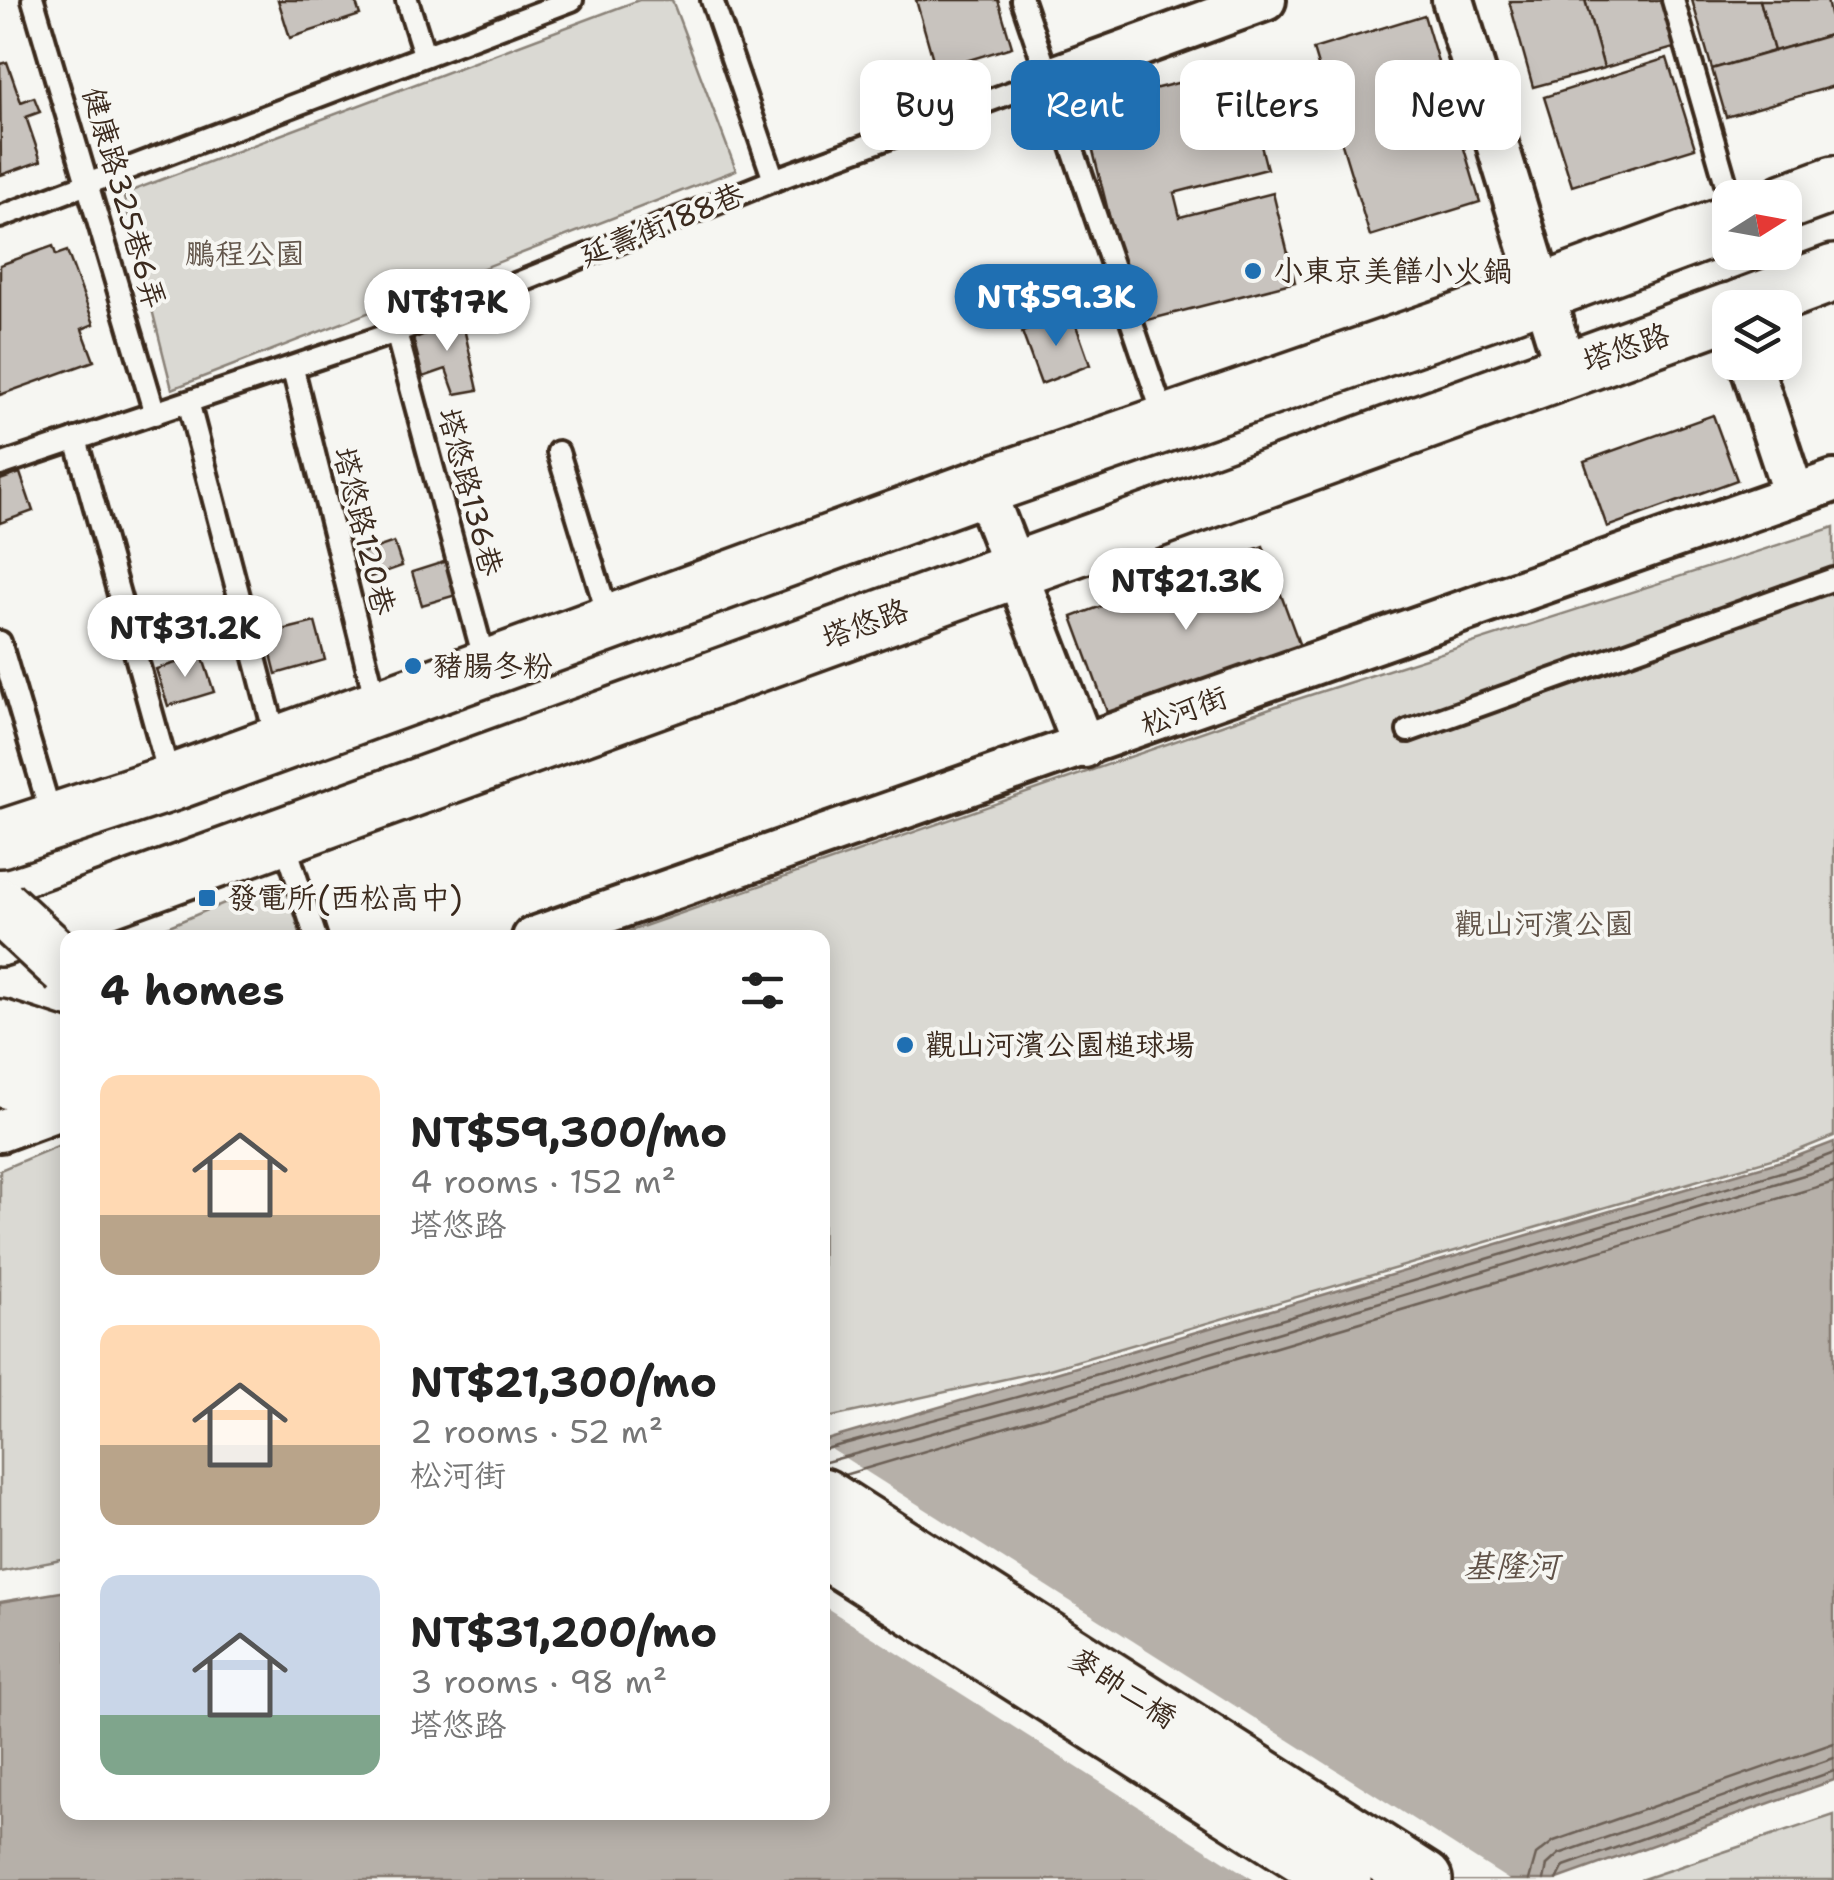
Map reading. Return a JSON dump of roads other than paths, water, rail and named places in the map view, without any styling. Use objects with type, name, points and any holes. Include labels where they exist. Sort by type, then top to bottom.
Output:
[{"type":"main road","points":[[1802,196],[1834,184]]},
{"type":"main road","points":[[0,839],[170,782],[983,487],[1542,293],[1712,230]]},
{"type":"main road","points":[[1788,290],[1834,273]]},
{"type":"main road","name":"塔悠路","points":[[0,938],[1712,317]]},
{"type":"main road","points":[[0,906],[60,961]]},
{"type":"main road","points":[[0,1028],[60,1047]]},
{"type":"main road","points":[[0,1078],[60,1099]]},
{"type":"main road","name":"麥帥二橋","points":[[830,1501],[1424,1880]]},
{"type":"main road","name":"麥帥二橋","points":[[830,1554],[1343,1880]]},
{"type":"street","name":"延壽街188巷","points":[[1100,60],[1265,0]]},
{"type":"street","points":[[1454,0],[1566,368]]},
{"type":"street","points":[[1756,380],[1794,495]]},
{"type":"street","name":"松河街","points":[[556,930],[1834,480]]},
{"type":"street","points":[[983,487],[1084,747]]},
{"type":"street","points":[[0,1131],[60,1105]]},
{"type":"lane","name":"健康路325巷6弄","points":[[32,0],[156,414]]},
{"type":"lane","points":[[407,0],[424,54]]},
{"type":"lane","points":[[0,217],[572,0]]},
{"type":"lane","points":[[712,0],[774,180]]},
{"type":"lane","points":[[1022,0],[1042,60]]},
{"type":"lane","points":[[1672,0],[1725,180]]},
{"type":"lane","name":"延壽街188巷","points":[[0,465],[76,438],[189,406],[396,332],[774,180],[1011,93]]},
{"type":"lane","points":[[1072,150],[1167,425]]},
{"type":"lane","name":"塔悠路136巷","points":[[396,332],[486,666]]},
{"type":"lane","name":"塔悠路120巷","points":[[293,368],[377,708]]},
{"type":"lane","points":[[189,406],[277,743]]},
{"type":"lane","points":[[76,438],[170,782]]},
{"type":"lane","points":[[558,452],[610,622]]},
{"type":"lane","points":[[1408,730],[1834,578]]},
{"type":"lane","points":[[0,642],[52,820]]},
{"type":"lane","points":[[282,836],[313,930]]},
{"type":"water","name":"基隆河","points":[[1834,1142],[1834,1780],[1555,1880],[0,1880],[0,1602],[60,1592],[60,1820],[830,1820],[830,1439],[1795,1157]]},
{"type":"place","name":"小東京美饍小火鍋","points":[[1253,271]]},
{"type":"place","name":"豬腸冬粉","points":[[413,666]]},
{"type":"place","name":"發電所(西松高中)","points":[[207,898]]},
{"type":"place","name":"觀山河濱公園槌球場","points":[[905,1045]]},
{"type":"park label","name":"鵬程公園","points":[[245,254]]},
{"type":"park label","name":"觀山河濱公園","points":[[1544,924]]}]
